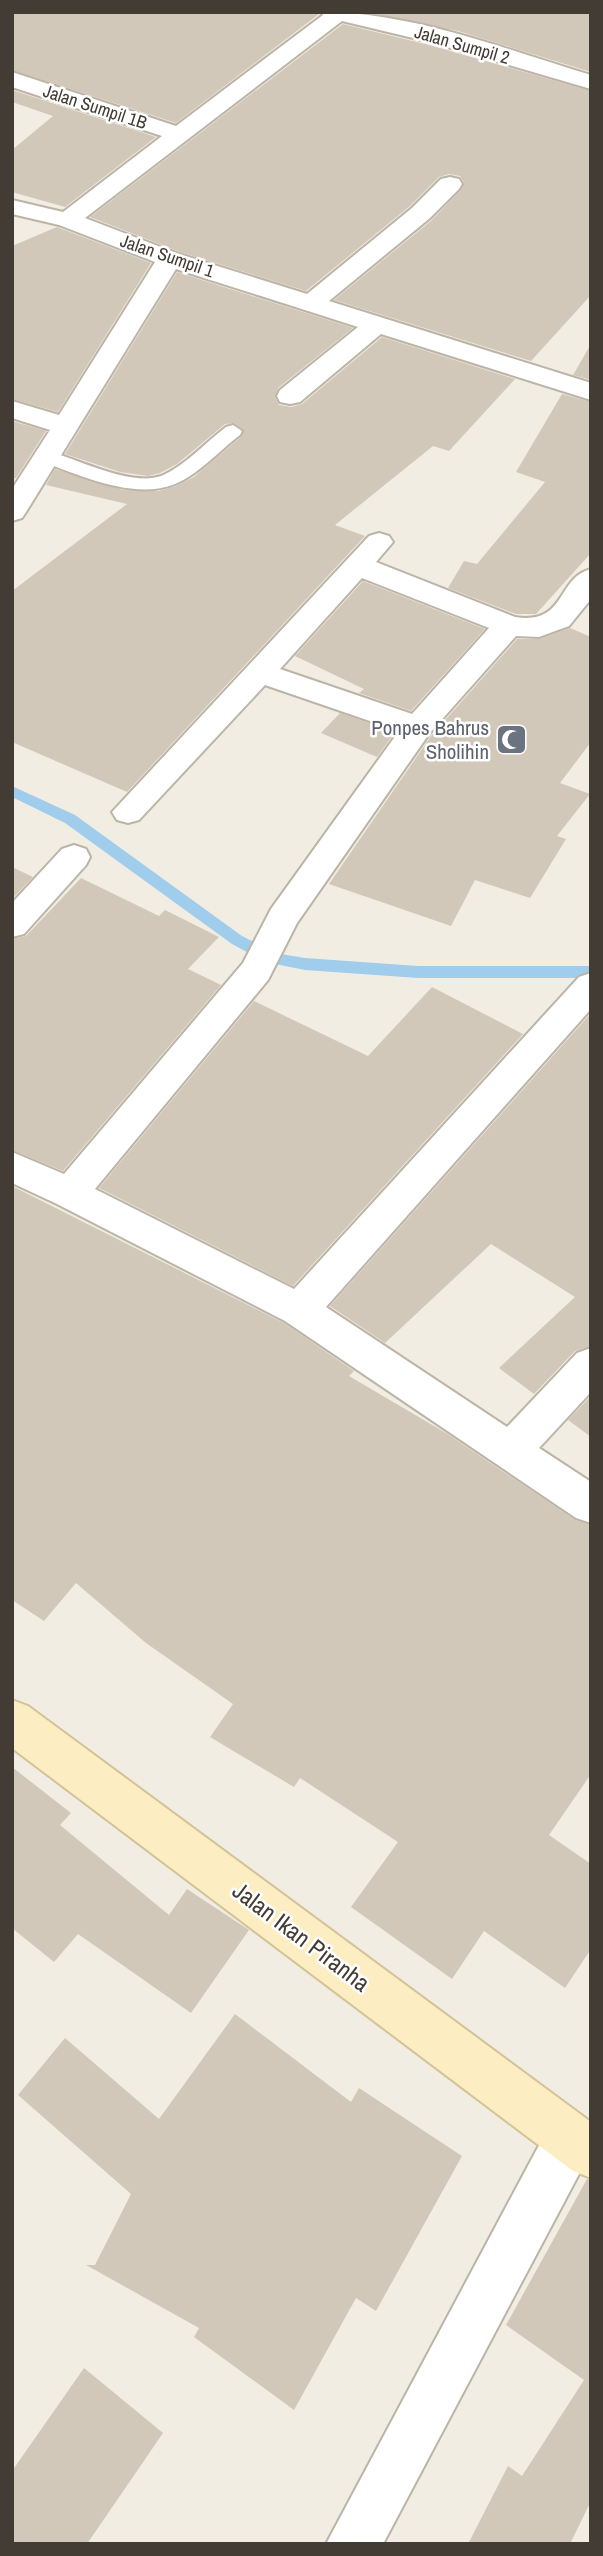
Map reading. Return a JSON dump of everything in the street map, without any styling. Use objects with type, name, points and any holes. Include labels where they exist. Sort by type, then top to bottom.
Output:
[{"type":"street","name":"Jalan Sumpil 2","points":[[336,13],[441,38],[591,82]]},
{"type":"street","points":[[67,220],[336,13]]},
{"type":"street","name":"Jalan Sumpil 1B","points":[[12,79],[178,134]]},
{"type":"street","points":[[310,304],[421,213],[450,184]]},
{"type":"street","name":"Jalan Sumpil 1","points":[[12,207],[67,220],[170,259],[591,392]]},
{"type":"street","points":[[12,512],[170,259]]},
{"type":"street","points":[[290,396],[377,324]]},
{"type":"street","points":[[12,409],[65,426]]},
{"type":"street","points":[[128,812],[379,542]]},
{"type":"street","points":[[359,566],[509,625],[530,630],[554,624],[591,578]]},
{"type":"street","points":[[70,1193],[256,971],[284,918],[418,727],[509,625]]},
{"type":"street","points":[[260,673],[418,727]]},
{"type":"street","points":[[12,925],[74,857]]},
{"type":"street","points":[[299,1310],[591,986]]},
{"type":"street","points":[[12,1167],[70,1193],[299,1310],[591,1505]]},
{"type":"street","points":[[510,1451],[591,1365]]},
{"type":"street","name":"Jalan Ikan Piranha","points":[[12,1721],[580,2146]]},
{"type":"street","points":[[353,2544],[580,2146]]},
{"type":"lane","points":[[45,456],[131,482],[153,483],[167,480],[233,431]]},
{"type":"building","points":[[12,12],[319,14],[176,123],[12,70]]},
{"type":"building","points":[[365,12],[591,12],[591,72],[458,31]]},
{"type":"building","points":[[343,24],[433,46],[591,91],[591,295],[531,361],[334,300],[432,220],[461,190],[464,183],[460,176],[449,174],[439,177],[410,206],[306,291],[180,252],[90,217]]},
{"type":"building","points":[[12,90],[156,137],[65,207],[12,192],[12,150],[53,116],[12,102]]},
{"type":"building","points":[[57,227],[151,263],[58,412],[12,399],[12,246]]},
{"type":"building","points":[[177,272],[353,328],[278,388],[275,397],[279,405],[291,407],[302,404],[382,337],[515,379],[449,451],[433,446],[335,525],[365,536],[127,792],[12,742],[12,591],[127,504],[46,485],[55,469],[123,490],[159,491],[194,477],[242,436],[243,429],[234,423],[225,424],[177,464],[148,476],[120,472],[65,454]]},
{"type":"building","points":[[591,344],[591,380],[573,375]]},
{"type":"building","points":[[562,394],[591,402],[591,553],[536,614],[516,614],[448,588],[464,561],[477,564],[545,482],[516,472]]},
{"type":"building","points":[[12,421],[46,431],[16,478],[12,478]]},
{"type":"building","points":[[363,581],[485,629],[411,711],[359,693],[364,689],[295,656]]},
{"type":"building","points":[[570,628],[591,637],[591,742],[560,783],[590,794],[557,836],[566,839],[530,898],[475,880],[451,926],[329,884],[431,736],[517,639],[540,639]]},
{"type":"building","points":[[340,713],[395,732],[377,757],[321,733]]},
{"type":"building","points":[[12,867],[33,877],[12,899]]},
{"type":"building","points":[[81,878],[159,916],[165,910],[219,937],[188,969],[221,985],[63,1171],[12,1150],[12,939],[26,936]]},
{"type":"building","points":[[432,987],[523,1034],[293,1286],[99,1188],[254,1001],[368,1056]]},
{"type":"building","points":[[591,1013],[591,1346],[575,1351],[534,1394],[499,1368],[575,1297],[491,1244],[385,1343],[330,1306]]},
{"type":"building","points":[[12,1186],[284,1323],[354,1371],[349,1376],[446,1433],[575,1520],[591,1525],[591,1774],[549,1835],[591,1864],[591,1949],[565,1988],[484,1931],[452,1979],[351,1907],[398,1842],[300,1778],[294,1787],[210,1737],[233,1704],[146,1643],[76,1583],[44,1621],[12,1600]]},
{"type":"building","points":[[591,1396],[591,1437],[568,1420]]},
{"type":"building","points":[[12,1767],[71,1813],[60,1825],[169,1915],[187,1889],[249,1930],[191,2013],[78,1934],[54,1962],[12,1928]]},
{"type":"building","points":[[235,2014],[351,2102],[359,2088],[462,2156],[376,2311],[356,2298],[294,2410],[194,2337],[199,2328],[86,2265],[95,2265],[131,2194],[18,2095],[65,2038],[159,2119]]},
{"type":"building","points":[[587,2179],[591,2180],[591,2501],[570,2544],[468,2544],[508,2466],[522,2476],[584,2380],[506,2325]]},
{"type":"building","points":[[84,2368],[163,2433],[87,2544],[12,2544],[12,2471]]},
{"type":"waterway","points":[[12,791],[70,819],[237,940],[271,958],[305,964],[418,972],[591,972]]},
{"type":"place","name":"Ponpes Bahrus Sholihin","points":[[512,740]]}]
